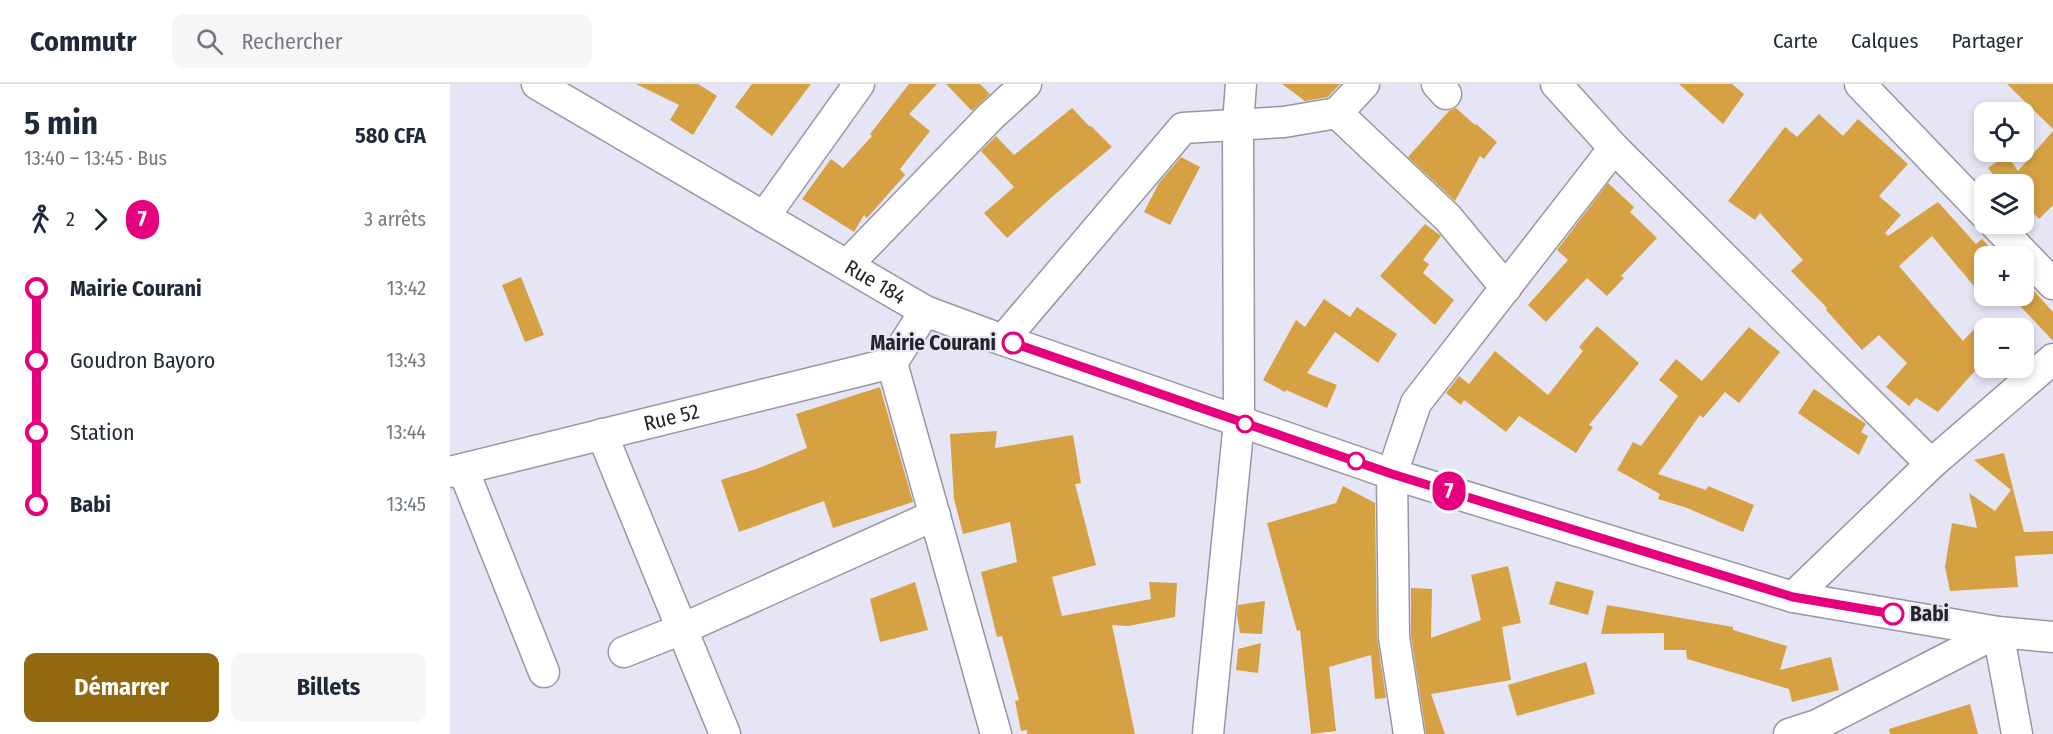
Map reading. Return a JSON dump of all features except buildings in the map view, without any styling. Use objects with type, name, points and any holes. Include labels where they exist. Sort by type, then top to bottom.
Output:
[{"type":"street","name":"Rue 184","points":[[537,84],[925,311],[1003,340],[1392,474],[1793,597],[1998,632],[2053,637]]},
{"type":"street","points":[[764,217],[860,84]]},
{"type":"street","points":[[847,265],[991,116],[1026,84]]},
{"type":"street","points":[[1208,734],[1239,422],[1238,123],[1241,84]]},
{"type":"street","points":[[1003,340],[1183,128],[1284,122],[1337,113],[1364,84]]},
{"type":"street","points":[[1556,84],[1614,148],[1931,464]]},
{"type":"street","points":[[1860,84],[1974,203]]},
{"type":"street","points":[[1337,113],[1448,219],[1506,288]]},
{"type":"street","points":[[1409,734],[1394,637],[1392,474],[1416,403],[1614,148]]},
{"type":"street","points":[[2005,234],[2053,284]]},
{"type":"street","points":[[925,311],[892,363],[996,734]]},
{"type":"street","points":[[1793,597],[1931,464],[2053,359]]},
{"type":"street","name":"Rue 52","points":[[457,470],[892,363]]},
{"type":"street","points":[[602,434],[725,734]]},
{"type":"street","points":[[457,470],[544,672]]},
{"type":"street","points":[[624,652],[682,629],[935,515]]},
{"type":"street","points":[[1789,734],[1819,730],[1998,632],[2017,734]]},
{"type":"bus line","name":"7","points":[[1013,343],[1392,474],[1793,597],[1893,614]]},
{"type":"place","name":"Mairie Courani","points":[[1013,343]]},
{"type":"place","name":"Babi","points":[[1893,614]]}]
